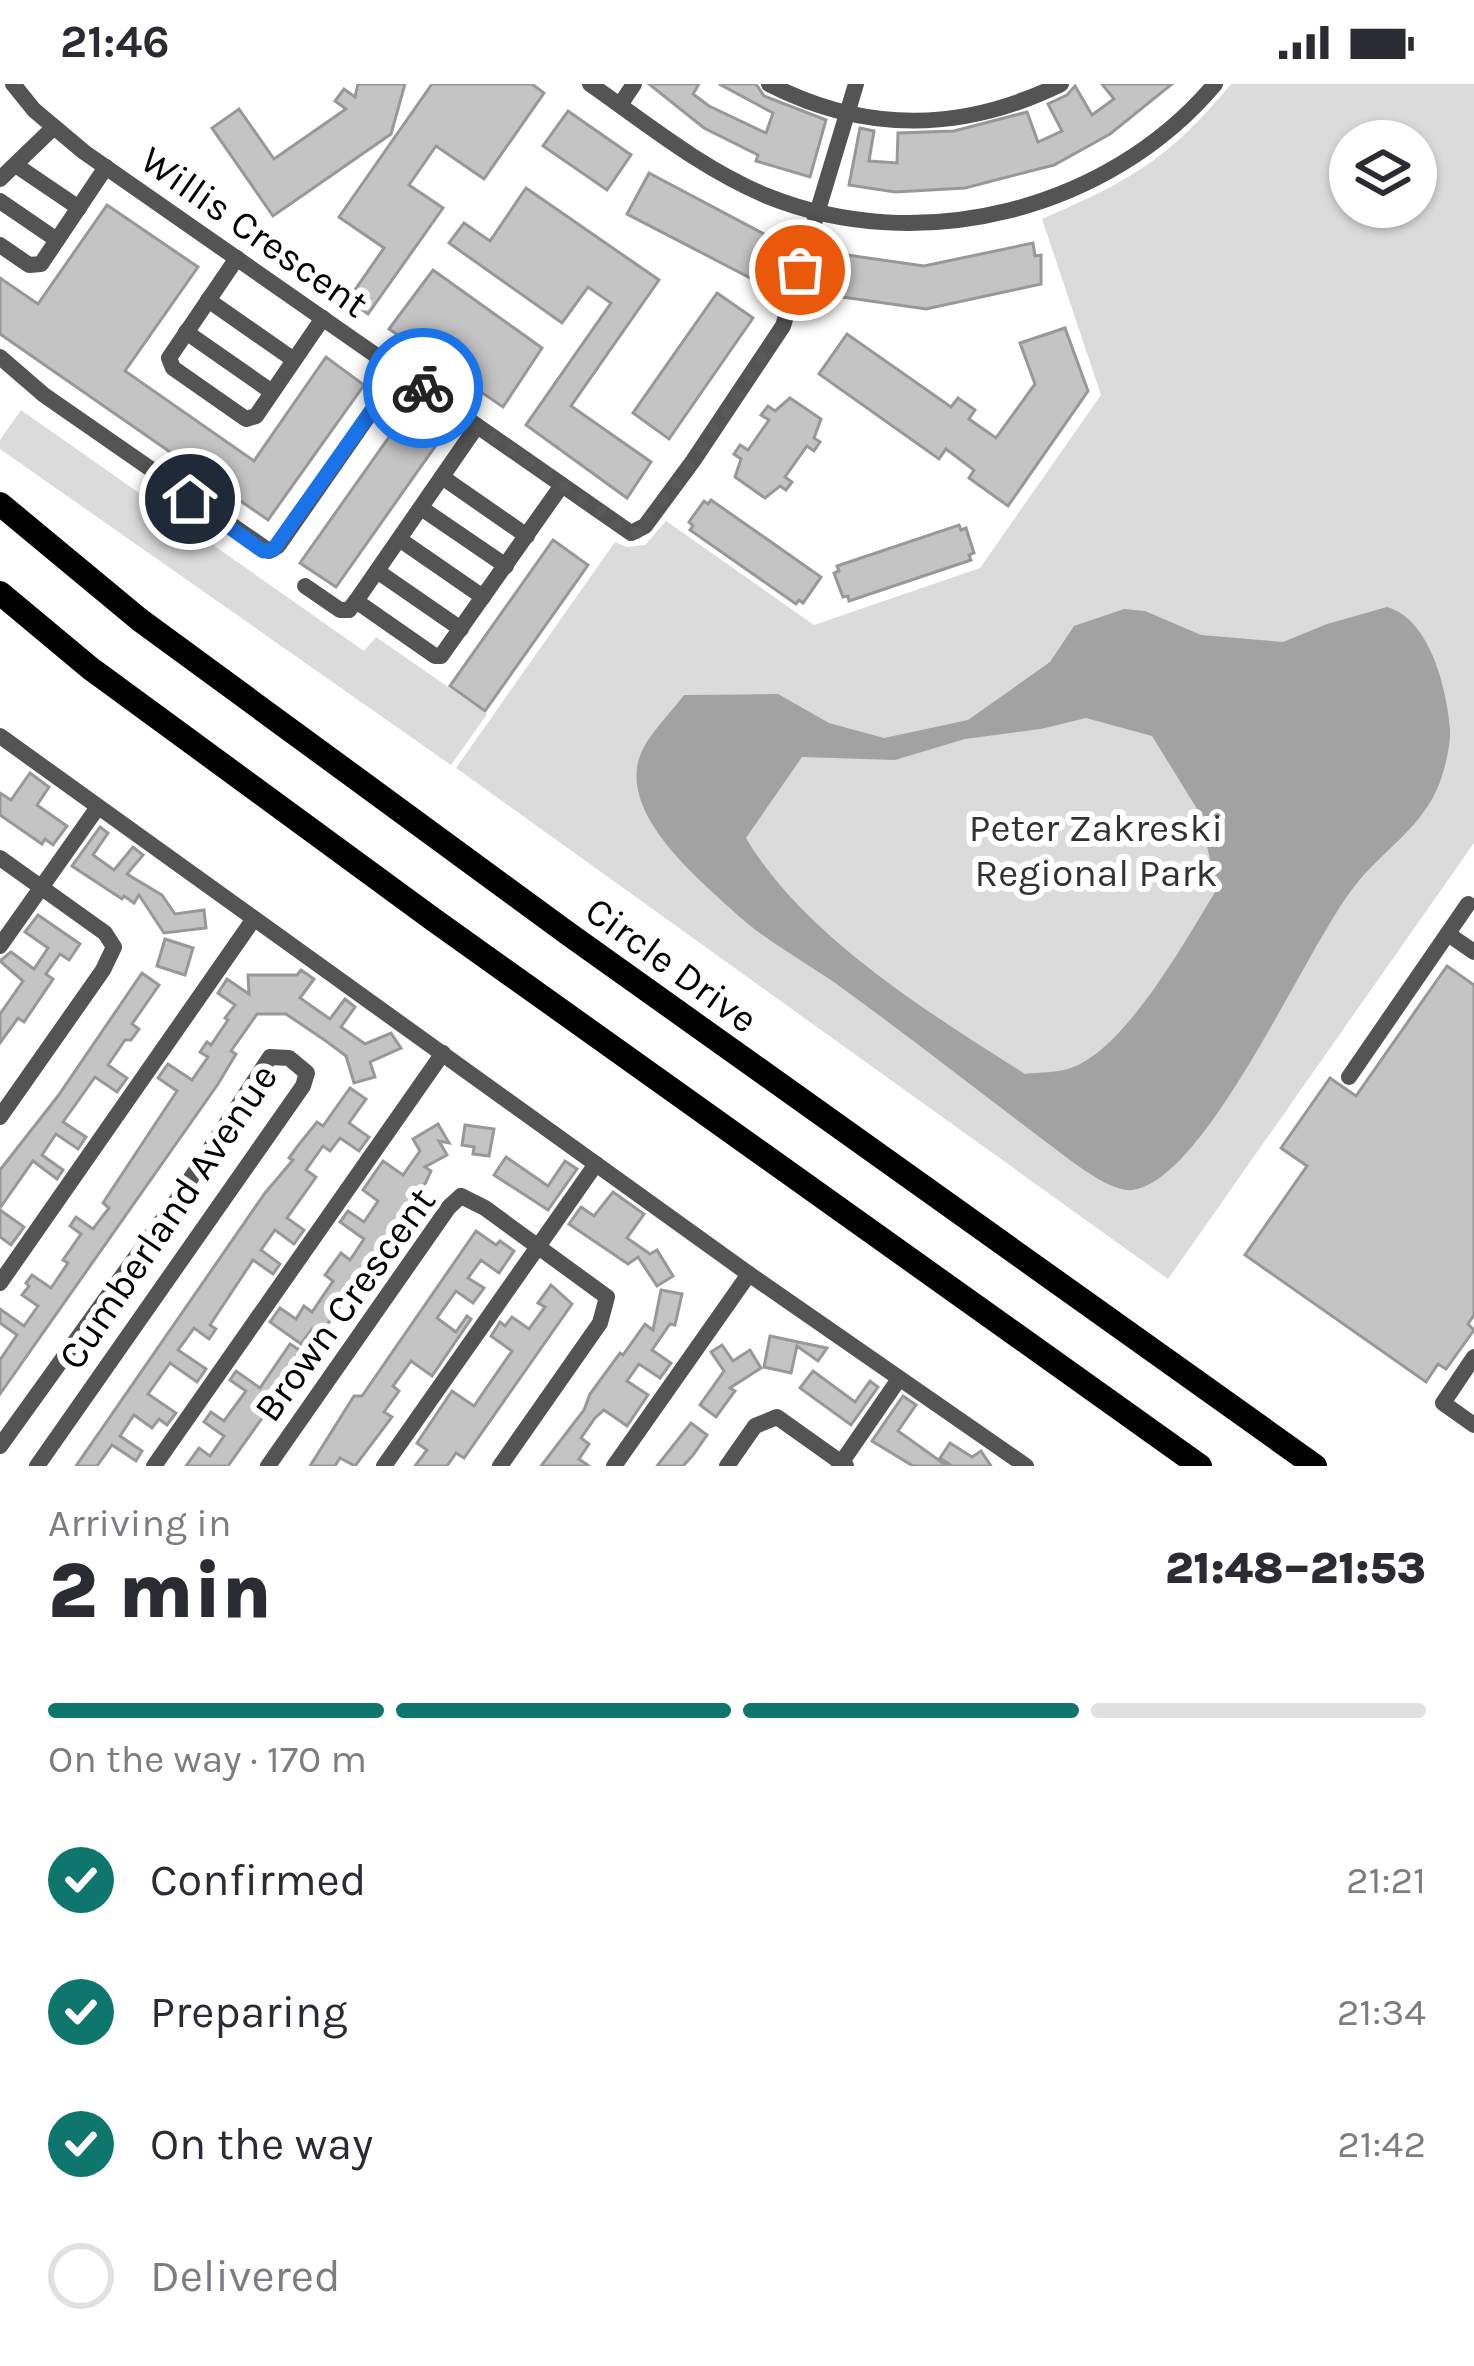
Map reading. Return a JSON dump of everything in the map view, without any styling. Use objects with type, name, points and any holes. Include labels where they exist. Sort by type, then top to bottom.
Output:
[{"type":"highway","name":"Circle Drive","points":[[0,503],[159,634],[570,935],[1315,1466]]},
{"type":"highway","points":[[0,593],[90,668],[465,943],[1200,1466]]},
{"type":"highway","points":[[1094,1312],[1340,1466]]},
{"type":"street","name":"Willis Crescent","points":[[13,84],[34,110],[106,167],[631,533],[645,526],[783,326],[818,212]]},
{"type":"street","points":[[590,84],[736,182],[818,212],[886,224],[956,222],[1066,192],[1143,152],[1215,84]]},
{"type":"street","points":[[620,105],[634,84]]},
{"type":"street","points":[[769,84],[846,114],[938,122],[1025,101],[1061,84]]},
{"type":"street","points":[[818,212],[856,84]]},
{"type":"street","points":[[0,178],[55,127]]},
{"type":"street","points":[[17,166],[79,208]]},
{"type":"street","points":[[0,245],[37,266],[106,167]]},
{"type":"street","points":[[0,201],[57,240]]},
{"type":"street","points":[[237,258],[170,355],[171,366],[246,419],[256,416],[323,318]]},
{"type":"street","points":[[208,300],[294,360]]},
{"type":"street","points":[[186,332],[272,392]]},
{"type":"street","points":[[0,357],[44,395],[269,551],[278,546],[399,372]]},
{"type":"street","points":[[305,586],[340,610],[350,610],[477,426]]},
{"type":"street","points":[[442,477],[526,536]]},
{"type":"street","points":[[356,601],[435,656],[443,654],[562,485]]},
{"type":"street","points":[[421,508],[506,566]]},
{"type":"street","points":[[399,539],[483,597]]},
{"type":"street","points":[[377,571],[461,629]]},
{"type":"street","points":[[0,736],[749,1274],[1026,1466]]},
{"type":"street","points":[[0,946],[98,807]]},
{"type":"street","points":[[0,859],[105,933],[114,947],[104,970],[0,1117]]},
{"type":"street","points":[[1349,1077],[1467,904]]},
{"type":"street","points":[[0,1283],[253,920]]},
{"type":"street","points":[[1448,934],[1474,952]]},
{"type":"street","points":[[154,1466],[443,1053]]},
{"type":"street","name":"Cumberland Avenue","points":[[0,1446],[174,1204],[270,1057],[289,1058],[307,1073],[303,1086],[37,1466]]},
{"type":"street","points":[[384,1466],[596,1164]]},
{"type":"street","name":"Brown Crescent","points":[[268,1466],[461,1196],[608,1297],[600,1323],[500,1466]]},
{"type":"street","points":[[614,1466],[749,1274]]},
{"type":"street","points":[[1474,1358],[1443,1403],[1474,1425]]},
{"type":"street","points":[[727,1466],[755,1426],[777,1417],[842,1465],[899,1379]]},
{"type":"green space","name":"Peter Zakreski Regional Park","points":[[1231,84],[1474,84],[1474,843],[1168,1279],[456,768],[615,542],[627,547],[645,545],[666,521],[814,625],[980,568],[1101,395],[1042,219],[1124,179],[1188,131]]},
{"type":"green space","points":[[21,410],[364,651],[376,637],[487,714],[451,765],[0,449],[0,440]]},
{"type":"shaded area","points":[[1387,607],[1415,626],[1434,658],[1448,713],[1450,742],[1440,782],[1413,826],[1354,887],[1253,1058],[1191,1148],[1161,1177],[1132,1190],[1111,1186],[1075,1164],[868,1007],[743,920],[677,857],[647,814],[638,791],[637,768],[645,745],[684,695],[778,694],[829,723],[884,738],[968,720],[1050,662],[1074,626],[1124,609],[1145,611],[1201,635],[1283,642]],"holes":[[[1086,718],[1152,736],[1199,812],[1217,889],[1134,1016],[1092,1057],[1066,1070],[1025,1074],[871,970],[801,908],[746,838],[802,757],[895,760],[965,739]]]},
{"type":"building","points":[[358,84],[405,84],[391,134],[273,216],[212,128],[239,109],[274,159],[346,109],[335,101],[344,89],[355,97]]},
{"type":"building","points":[[432,84],[532,84],[544,93],[484,179],[436,146],[409,185],[443,208],[368,314],[348,300],[384,248],[339,217]]},
{"type":"building","points":[[649,84],[699,84],[693,94],[709,106],[766,133],[773,113],[719,84],[756,84],[764,96],[826,120],[810,177],[756,161],[758,155],[704,128]]},
{"type":"building","points":[[1102,84],[1172,84],[1110,134],[1054,165],[965,188],[895,192],[849,185],[860,128],[874,131],[869,161],[897,163],[898,133],[954,131],[1027,112],[1038,142],[1062,131],[1048,104],[1075,86],[1092,115],[1114,99]]},
{"type":"building","points":[[568,111],[631,155],[607,190],[543,146]]},
{"type":"building","points":[[649,173],[779,242],[758,282],[627,214]]},
{"type":"building","points":[[526,188],[659,280],[571,406],[651,462],[627,498],[526,425],[611,303],[588,287],[562,323],[449,243],[464,223],[490,241]]},
{"type":"building","points":[[107,205],[198,267],[125,371],[254,461],[326,357],[364,385],[268,520],[0,334],[0,278],[38,304]]},
{"type":"building","points":[[1033,243],[1035,256],[1041,255],[1041,284],[926,309],[835,296],[836,284],[832,283],[840,254],[924,266]]},
{"type":"building","points":[[433,270],[542,348],[503,407],[389,329]]},
{"type":"building","points":[[717,293],[753,318],[669,439],[633,413]]},
{"type":"building","points":[[1065,328],[1088,391],[1008,506],[969,478],[974,470],[946,449],[939,459],[819,374],[847,334],[951,407],[958,398],[975,410],[969,419],[996,438],[1035,384],[1020,343]]},
{"type":"building","points":[[790,398],[821,419],[814,438],[820,442],[814,451],[807,446],[785,477],[792,482],[786,490],[780,486],[765,498],[735,477],[741,459],[734,454],[740,445],[748,450],[769,420],[761,415],[768,406],[775,411]]},
{"type":"building","points":[[406,413],[441,438],[336,587],[300,563]]},
{"type":"building","points":[[711,500],[821,577],[803,603],[796,604],[690,530],[689,522],[704,501]]},
{"type":"building","points":[[959,525],[961,530],[966,528],[974,553],[969,555],[971,560],[849,601],[848,596],[843,597],[834,573],[839,571],[837,566]]},
{"type":"building","points":[[553,540],[588,565],[485,711],[450,686]]},
{"type":"building","points":[[30,773],[49,787],[37,805],[67,826],[53,845],[45,839],[42,844],[0,815],[0,793],[11,800]]},
{"type":"building","points":[[100,827],[108,833],[93,855],[114,870],[133,847],[143,855],[127,874],[162,895],[175,914],[204,910],[206,928],[164,933],[139,895],[134,903],[122,899],[72,866]]},
{"type":"building","points":[[38,915],[80,944],[69,960],[60,954],[46,974],[53,979],[24,1022],[18,1018],[0,1043],[0,1014],[23,981],[0,961],[11,952],[34,969],[48,948],[25,932]]},
{"type":"building","points":[[165,939],[193,948],[185,975],[157,966]]},
{"type":"building","points":[[1447,966],[1474,985],[1474,1315],[1468,1324],[1474,1330],[1446,1369],[1438,1364],[1426,1382],[1245,1255],[1307,1166],[1281,1148],[1330,1078],[1356,1096]]},
{"type":"building","points":[[301,970],[314,979],[300,998],[330,1019],[345,999],[355,1007],[341,1027],[365,1044],[391,1033],[401,1048],[370,1062],[375,1077],[354,1083],[346,1056],[326,1041],[286,1014],[257,1014],[231,1051],[236,1054],[218,1084],[0,1394],[0,1360],[17,1335],[0,1323],[0,1309],[24,1326],[38,1306],[22,1295],[29,1286],[26,1283],[32,1275],[51,1288],[81,1234],[70,1226],[76,1217],[93,1229],[109,1208],[103,1203],[177,1091],[158,1078],[168,1064],[192,1080],[208,1057],[200,1052],[207,1042],[211,1045],[228,1020],[235,1005],[218,993],[227,979],[249,994],[248,975],[297,975]]},
{"type":"building","points":[[142,973],[159,985],[132,1024],[139,1029],[108,1065],[127,1078],[117,1092],[95,1077],[63,1122],[86,1137],[78,1149],[56,1134],[42,1155],[63,1170],[57,1179],[33,1161],[0,1208],[0,1170],[58,1096]]},
{"type":"building","points":[[350,1088],[366,1099],[349,1123],[369,1137],[359,1151],[340,1138],[330,1151],[323,1146],[306,1170],[316,1177],[287,1218],[304,1230],[294,1244],[275,1230],[261,1250],[280,1264],[273,1274],[253,1260],[210,1325],[216,1329],[209,1339],[194,1328],[178,1350],[206,1369],[197,1382],[170,1363],[148,1394],[176,1413],[167,1425],[159,1419],[152,1428],[134,1415],[120,1436],[142,1451],[136,1461],[112,1445],[97,1466],[76,1466],[265,1193],[293,1160],[289,1158],[317,1122],[323,1126]]},
{"type":"building","points":[[438,1124],[449,1143],[439,1141],[447,1155],[425,1167],[431,1171],[426,1182],[320,1335],[312,1329],[301,1344],[270,1322],[280,1308],[296,1319],[304,1306],[312,1312],[333,1281],[325,1275],[341,1253],[350,1260],[364,1239],[340,1222],[348,1211],[364,1222],[378,1201],[363,1190],[383,1161],[403,1175],[420,1151],[413,1139]]},
{"type":"building","points":[[465,1125],[494,1129],[489,1156],[473,1154],[474,1147],[462,1145]]},
{"type":"building","points":[[506,1157],[548,1186],[565,1161],[577,1169],[548,1210],[494,1175]]},
{"type":"building","points":[[613,1192],[644,1214],[627,1238],[650,1254],[657,1250],[673,1276],[657,1286],[638,1257],[628,1264],[569,1224],[581,1207],[594,1216]]},
{"type":"building","points":[[0,1210],[24,1227],[11,1245],[0,1237]]},
{"type":"building","points":[[476,1231],[514,1251],[499,1273],[481,1260],[468,1278],[484,1288],[473,1303],[456,1291],[437,1318],[456,1332],[467,1316],[471,1319],[432,1376],[411,1361],[393,1386],[399,1391],[384,1412],[392,1417],[355,1466],[340,1458],[335,1466],[310,1466],[354,1396],[362,1396]]},
{"type":"building","points":[[551,1285],[572,1304],[464,1458],[456,1453],[447,1466],[415,1466],[427,1450],[417,1443],[452,1391],[474,1406],[512,1351],[491,1336],[500,1322],[505,1326],[512,1317],[529,1329],[545,1307],[538,1303]]},
{"type":"building","points":[[661,1290],[682,1294],[675,1325],[670,1324],[652,1350],[671,1363],[660,1378],[639,1364],[627,1381],[648,1395],[627,1426],[604,1410],[595,1418],[581,1438],[589,1444],[579,1459],[589,1466],[541,1466],[620,1353],[645,1324],[653,1330]]},
{"type":"building","points":[[770,1336],[827,1348],[818,1361],[797,1346],[791,1373],[764,1367]]},
{"type":"building","points":[[290,1344],[307,1355],[228,1466],[186,1466],[199,1448],[210,1456],[224,1436],[204,1422],[211,1412],[224,1421],[246,1391],[230,1380],[236,1371],[260,1388]]},
{"type":"building","points":[[722,1345],[733,1361],[750,1350],[761,1368],[730,1388],[735,1391],[716,1417],[700,1405],[724,1371],[711,1352]]},
{"type":"building","points":[[813,1371],[855,1402],[870,1381],[878,1387],[851,1425],[800,1388]]},
{"type":"building","points":[[903,1396],[916,1405],[898,1431],[947,1466],[913,1466],[872,1441]]},
{"type":"building","points":[[691,1423],[707,1435],[693,1455],[683,1466],[657,1466]]},
{"type":"building","points":[[950,1443],[972,1457],[981,1451],[991,1466],[952,1466],[940,1458]]},
{"type":"way so far","points":[[423,388],[631,533],[638,533],[695,458],[783,326],[800,270]]},
{"type":"route","points":[[190,499],[263,551],[273,550],[399,372],[423,388]]}]
